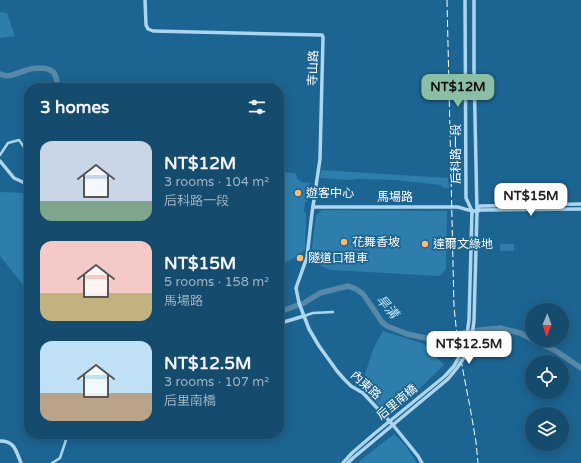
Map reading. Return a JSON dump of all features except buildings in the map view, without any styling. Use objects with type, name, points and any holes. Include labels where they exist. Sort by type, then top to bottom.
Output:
[{"type":"street","name":"寺山路","points":[[145,0],[146,25],[148,29],[153,31],[322,35],[324,41],[318,176],[307,257],[296,288],[299,303]]},
{"type":"street","name":"后科路一段","points":[[465,0],[466,198],[472,211]]},
{"type":"street","name":"后科路一段","points":[[474,0],[477,212]]},
{"type":"street","points":[[0,155],[8,142],[19,140],[24,147]]},
{"type":"street","points":[[0,161],[14,178],[24,183]]},
{"type":"street","points":[[477,212],[480,206],[581,204]]},
{"type":"street","name":"馬場路","points":[[313,207],[458,207],[477,212],[481,210],[581,209]]},
{"type":"street","name":"后里南橋","points":[[343,463],[368,439],[444,376],[454,366],[460,355],[466,340],[469,320],[472,211]]},
{"type":"street","name":"后里南橋","points":[[348,463],[448,379],[467,353],[471,342],[474,321],[477,212]]},
{"type":"street","name":"內東路","points":[[299,303],[314,338],[337,371],[351,386],[363,393],[393,425],[422,463]]},
{"type":"street","points":[[284,322],[313,313],[333,312]]},
{"type":"street","points":[[52,463],[60,458],[66,439]]},
{"type":"street","points":[[0,441],[9,442],[14,447],[21,463]]},
{"type":"shaded area","points":[[0,12],[7,13],[15,36],[0,38]]},
{"type":"shaded area","points":[[321,170],[448,178],[449,188],[444,188],[440,185],[395,180],[320,178]]},
{"type":"shaded area","points":[[284,172],[294,173],[296,174],[298,180],[310,183],[304,212],[306,213],[305,250],[286,262],[284,260]]},
{"type":"shaded area","points":[[0,192],[24,193],[24,286],[0,256]]},
{"type":"shaded area","points":[[322,210],[447,211],[446,269],[440,276],[331,270],[321,266],[311,257],[316,215]]},
{"type":"shaded area","points":[[500,244],[514,244],[514,251],[500,251]]},
{"type":"shaded area","points":[[383,331],[424,344],[444,365],[416,392],[387,416],[363,386],[365,374],[374,347]]},
{"type":"shaded area","points":[[394,434],[406,446],[417,463],[358,463],[361,460]]},
{"type":"waterway","name":"旱溝","points":[[0,74],[7,76],[33,68],[43,68],[52,71],[55,75],[57,83]]},
{"type":"waterway","name":"旱溝","points":[[284,310],[304,303],[320,293],[348,286],[363,294],[382,322],[387,326],[407,334],[435,340],[449,335],[500,328],[525,336]]},
{"type":"waterway","name":"旱溝","points":[[548,347],[581,368]]},
{"type":"railway","points":[[447,0],[454,307],[458,345],[476,442],[478,463]]},
{"type":"place","name":"遊客中心","points":[[298,193]]},
{"type":"place","name":"花舞香坡","points":[[344,242]]},
{"type":"place","name":"達爾文綠地","points":[[425,244]]},
{"type":"place","name":"隧道口租車","points":[[300,258]]}]
